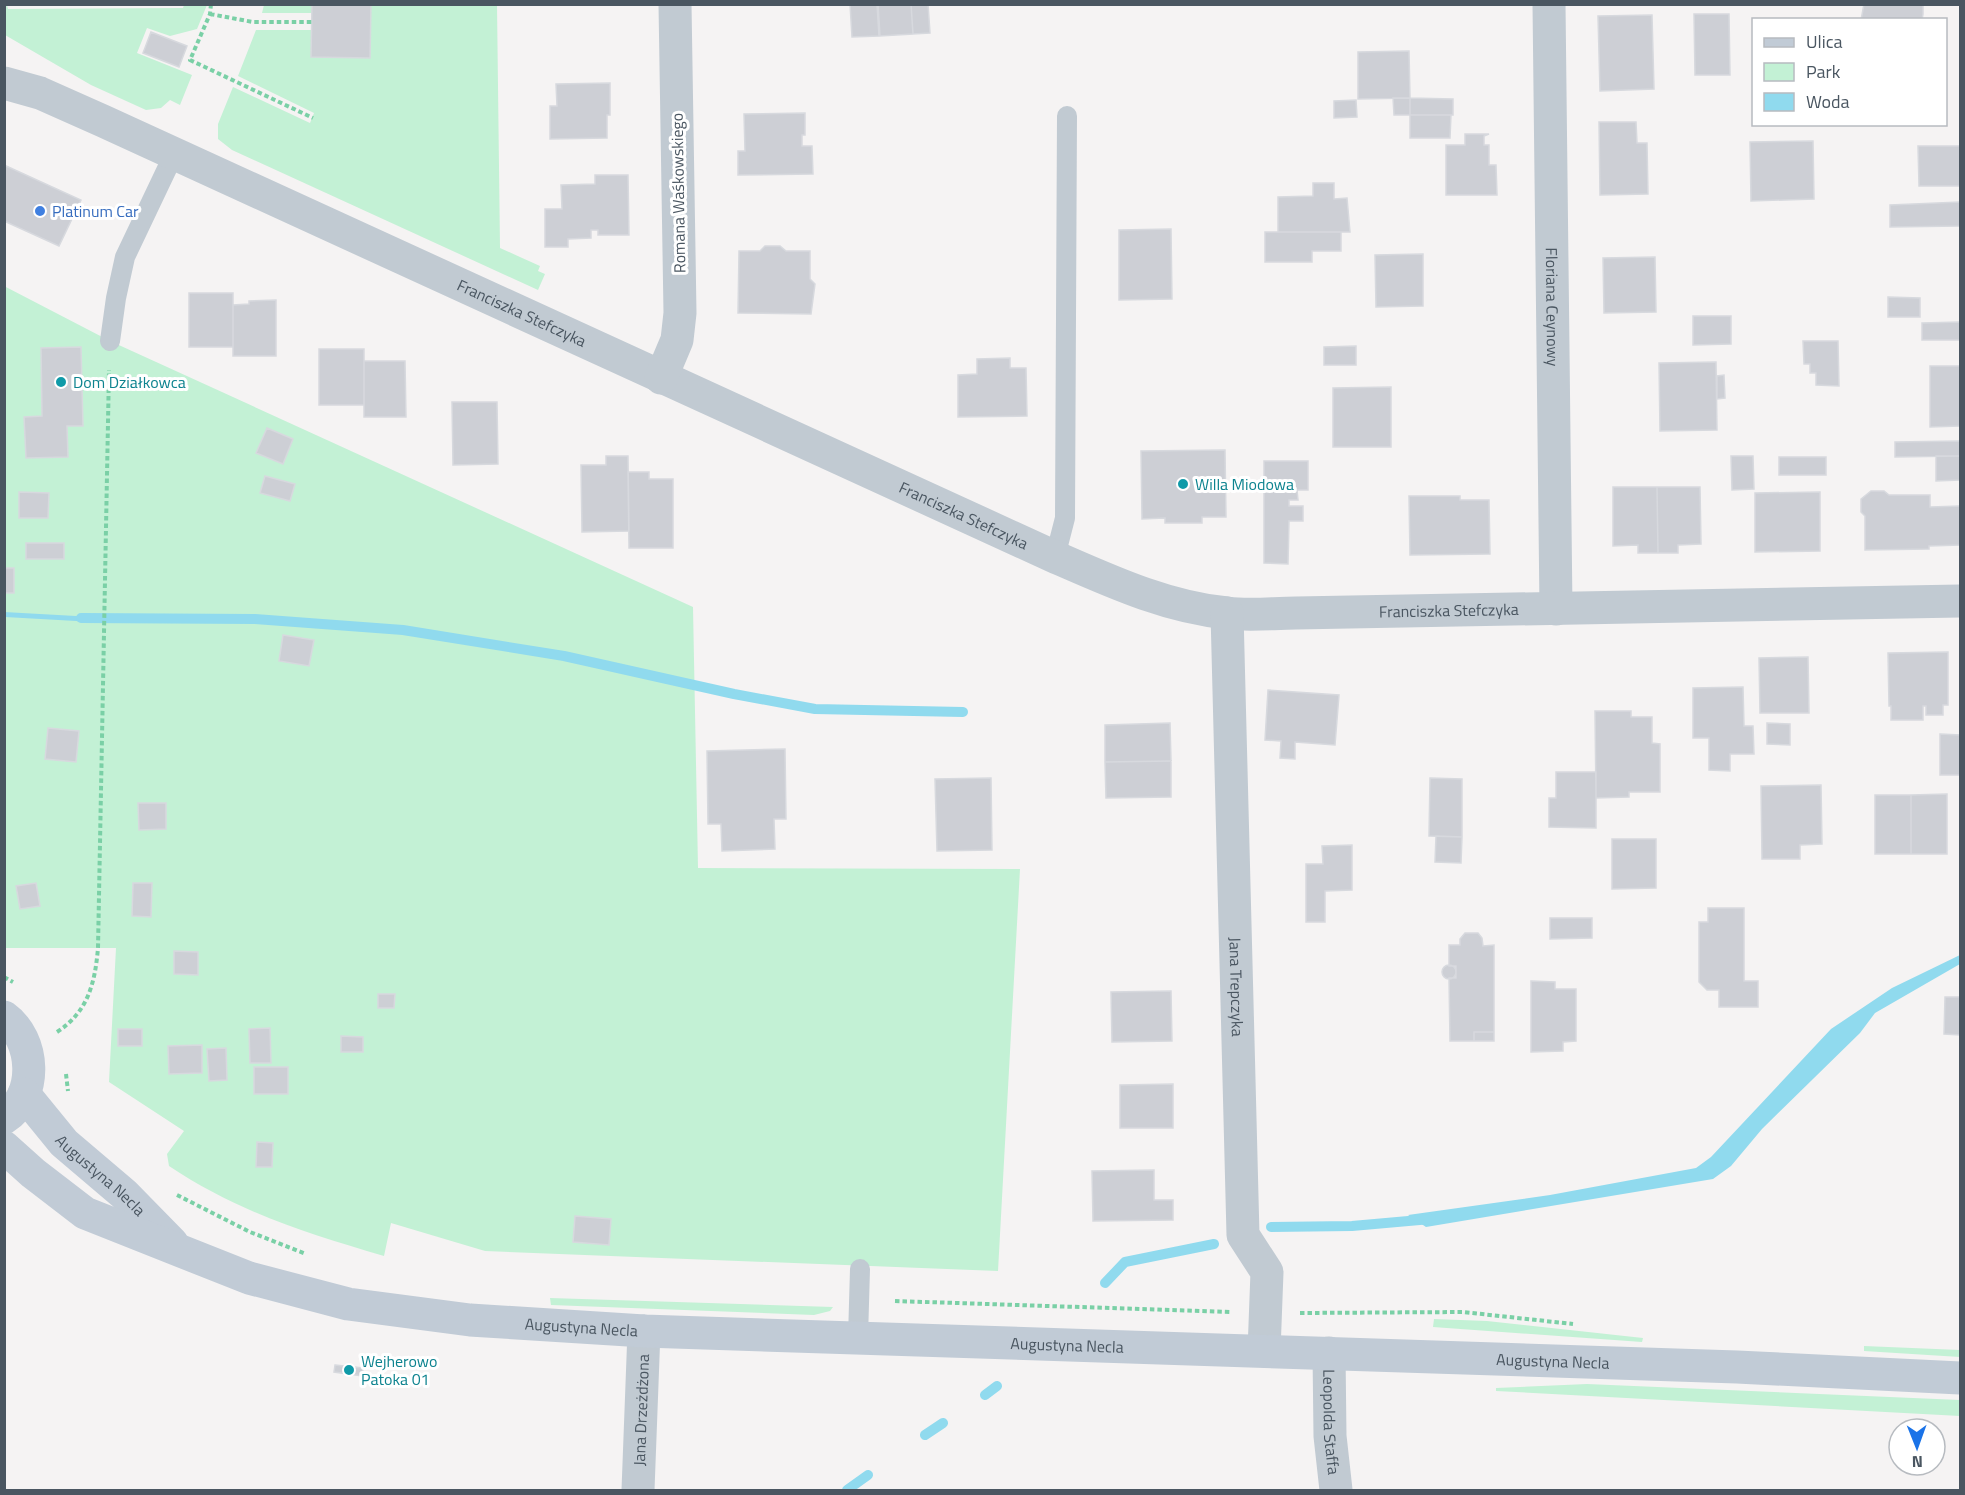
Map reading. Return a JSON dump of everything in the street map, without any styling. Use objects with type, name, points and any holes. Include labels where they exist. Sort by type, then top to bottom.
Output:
[{"type":"main road","points":[[4,1017],[13,1024],[26,1045],[30,1070],[14,1106]]},
{"type":"main road","name":"Augustyna Necla","points":[[14,1106],[64,1143],[124,1194],[182,1252]]},
{"type":"main road","name":"Augustyna Necla","points":[[4,1147],[33,1173],[85,1213],[249,1278],[348,1304],[470,1320],[644,1331],[1329,1353],[1960,1378]]},
{"type":"street","name":"Romana Waśkowskiego","points":[[661,378],[677,340],[680,313],[675,4]]},
{"type":"street","name":"Floriana Ceynowy","points":[[1549,4],[1557,609]]},
{"type":"street","name":"Franciszka Stefczyka","points":[[4,69],[40,93]]},
{"type":"street","name":"Franciszka Stefczyka","points":[[4,83],[40,93],[1055,557],[1117,584],[1175,603],[1227,613],[1960,602]]},
{"type":"street","name":"Jana Trepczyka","points":[[1227,613],[1243,1235],[1267,1272],[1264,1351]]},
{"type":"street","name":"Jana Drzeżdżona","points":[[638,1491],[644,1331]]},
{"type":"street","name":"Leopolda Staffa","points":[[1329,1353],[1330,1436],[1336,1491]]},
{"type":"lane","points":[[1055,557],[1065,518],[1068,116]]},
{"type":"lane","points":[[110,341],[125,257],[174,154]]},
{"type":"lane","points":[[858,1338],[860,1269]]},
{"type":"path","points":[[211,4],[210,14],[190,60],[313,118]]},
{"type":"path","points":[[210,14],[253,22],[312,22]]},
{"type":"path","points":[[26,1045],[58,1031],[73,1021],[83,1009],[91,992],[97,958],[110,341]]},
{"type":"path","points":[[4,977],[22,988]]},
{"type":"path","points":[[55,1026],[61,1039]]},
{"type":"path","points":[[65,1067],[69,1096]]},
{"type":"path","points":[[172,1192],[231,1224],[309,1255]]},
{"type":"path","points":[[860,1301],[1266,1312],[1463,1312],[1581,1324]]},
{"type":"green space","points":[[5,4],[8,9],[183,8],[184,5],[207,5],[197,29],[170,36],[147,28],[137,53],[192,75],[180,105],[170,100],[161,108],[146,110],[91,85],[5,35]]},
{"type":"green space","points":[[264,5],[312,5],[312,13],[262,13]]},
{"type":"green space","points":[[371,5],[497,5],[500,248],[540,266],[538,271],[545,274],[538,290],[232,150],[218,139],[218,124],[233,87],[310,123],[314,113],[238,76],[256,30],[312,30],[370,58]]},
{"type":"green space","points":[[4,286],[110,341],[693,607],[698,868],[1020,869],[998,1271],[485,1251],[391,1223],[384,1256],[273,1220],[221,1196],[169,1166],[167,1154],[184,1131],[109,1082],[116,948],[6,948],[5,945]]},
{"type":"green space","points":[[550,1298],[833,1307],[830,1311],[814,1315],[551,1305]]},
{"type":"green space","points":[[1434,1319],[1487,1321],[1643,1338],[1642,1342],[1433,1327]]},
{"type":"green space","points":[[1864,1346],[1960,1350],[1960,1357],[1864,1351]]},
{"type":"green space","points":[[1587,1384],[1960,1400],[1960,1416],[1496,1391],[1496,1388]]},
{"type":"water","points":[[4,612],[94,617],[94,622],[5,617]]},
{"type":"water","points":[[1960,955],[1960,964],[1875,1013],[1860,1033],[1762,1129],[1731,1166],[1713,1179],[1426,1227],[1408,1215],[1550,1195],[1696,1168],[1711,1157],[1831,1029],[1892,988]]},
{"type":"building","points":[[312,4],[371,4],[370,58],[311,57]]},
{"type":"building","points":[[850,4],[877,4],[879,36],[852,37]]},
{"type":"building","points":[[878,4],[911,4],[913,34],[880,36]]},
{"type":"building","points":[[911,4],[928,4],[930,33],[913,34]]},
{"type":"building","points":[[1864,4],[1923,4],[1922,18],[1861,18]]},
{"type":"building","points":[[1694,14],[1729,14],[1730,75],[1695,75]]},
{"type":"building","points":[[1652,15],[1654,89],[1600,91],[1598,16]]},
{"type":"building","points":[[151,32],[187,46],[179,67],[143,53]]},
{"type":"building","points":[[1409,51],[1410,98],[1358,99],[1358,52]]},
{"type":"building","points":[[610,83],[607,138],[550,139],[550,106],[557,106],[556,84]]},
{"type":"building","points":[[1393,98],[1410,98],[1410,115],[1394,115]]},
{"type":"building","points":[[1410,98],[1453,99],[1453,115],[1410,115]]},
{"type":"building","points":[[1356,100],[1357,117],[1334,118],[1334,101]]},
{"type":"building","points":[[805,113],[805,135],[802,135],[802,146],[812,146],[813,174],[738,175],[738,151],[745,151],[744,114]]},
{"type":"building","points":[[1410,115],[1451,115],[1450,138],[1410,138]]},
{"type":"building","points":[[1599,122],[1636,122],[1637,143],[1647,143],[1648,194],[1600,195]]},
{"type":"building","points":[[1465,134],[1489,134],[1484,136],[1484,145],[1489,145],[1489,165],[1496,165],[1497,195],[1446,195],[1446,145],[1465,145]]},
{"type":"building","points":[[1813,141],[1814,199],[1751,201],[1750,142]]},
{"type":"building","points":[[1918,146],[1960,146],[1960,186],[1919,186]]},
{"type":"building","name":"Platinum Car","points":[[4,165],[81,200],[59,246],[4,221]]},
{"type":"building","points":[[595,175],[628,175],[629,235],[598,235],[598,230],[591,230],[591,238],[568,239],[568,247],[545,247],[545,209],[562,209],[561,185],[595,184]]},
{"type":"building","points":[[1313,183],[1334,183],[1334,199],[1347,198],[1350,232],[1278,232],[1278,197],[1313,196]]},
{"type":"building","points":[[1960,202],[1960,226],[1890,227],[1890,205]]},
{"type":"building","points":[[1171,229],[1172,299],[1119,300],[1119,230]]},
{"type":"building","points":[[1265,232],[1341,232],[1341,251],[1312,251],[1312,262],[1265,262]]},
{"type":"building","points":[[765,246],[780,246],[786,251],[810,251],[810,279],[815,284],[811,314],[738,313],[739,251],[760,251]]},
{"type":"building","points":[[1423,254],[1423,306],[1376,307],[1375,255]]},
{"type":"building","points":[[1655,257],[1656,312],[1604,313],[1603,258]]},
{"type":"building","points":[[189,293],[233,293],[233,347],[189,347]]},
{"type":"building","points":[[1888,297],[1920,298],[1920,317],[1888,317]]},
{"type":"building","points":[[276,300],[276,356],[233,356],[233,305],[249,304],[249,301]]},
{"type":"building","points":[[1693,316],[1731,316],[1731,344],[1693,345]]},
{"type":"building","points":[[1960,322],[1960,340],[1922,340],[1922,323]]},
{"type":"building","points":[[1803,341],[1838,341],[1839,386],[1816,385],[1816,373],[1810,373],[1810,364],[1804,364]]},
{"type":"building","points":[[1356,346],[1356,365],[1324,365],[1324,347]]},
{"type":"building","name":"Dom Działkowca","points":[[81,347],[83,426],[67,426],[68,457],[26,458],[24,417],[42,416],[41,348]]},
{"type":"building","points":[[319,349],[364,349],[364,405],[319,405]]},
{"type":"building","points":[[1010,358],[1010,368],[1026,368],[1027,416],[958,417],[958,375],[977,374],[977,359]]},
{"type":"building","points":[[364,361],[405,361],[406,417],[364,417]]},
{"type":"building","points":[[1716,362],[1717,430],[1660,431],[1659,363]]},
{"type":"building","points":[[1930,366],[1960,366],[1960,426],[1930,427]]},
{"type":"building","points":[[1724,375],[1725,398],[1717,399],[1717,376]]},
{"type":"building","points":[[1391,387],[1391,447],[1333,447],[1333,388]]},
{"type":"building","points":[[452,402],[497,402],[498,464],[453,465]]},
{"type":"building","points":[[267,428],[293,439],[283,464],[256,453]]},
{"type":"building","points":[[1960,441],[1960,456],[1895,457],[1895,442]]},
{"type":"building","name":"Willa Miodowa","points":[[1225,450],[1226,517],[1202,517],[1202,523],[1165,523],[1165,518],[1142,519],[1141,451]]},
{"type":"building","points":[[606,456],[628,456],[629,531],[582,532],[581,465],[606,465]]},
{"type":"building","points":[[1731,456],[1753,456],[1754,489],[1732,490]]},
{"type":"building","points":[[1936,456],[1960,456],[1960,480],[1936,481]]},
{"type":"building","points":[[1779,457],[1826,457],[1826,475],[1779,475]]},
{"type":"building","points":[[1264,461],[1308,461],[1308,490],[1297,490],[1298,500],[1289,500],[1289,506],[1303,506],[1303,521],[1289,521],[1288,564],[1264,563]]},
{"type":"building","points":[[628,472],[649,472],[649,479],[673,479],[673,548],[629,548]]},
{"type":"building","points":[[265,476],[295,484],[290,501],[260,493]]},
{"type":"building","points":[[1613,487],[1657,487],[1658,553],[1638,553],[1638,545],[1613,546]]},
{"type":"building","points":[[1657,487],[1700,487],[1701,544],[1678,545],[1678,553],[1658,553]]},
{"type":"building","points":[[1871,491],[1884,491],[1889,495],[1930,495],[1930,507],[1960,506],[1960,545],[1929,546],[1929,549],[1865,550],[1865,516],[1861,512],[1861,499]]},
{"type":"building","points":[[19,492],[49,493],[48,518],[19,518]]},
{"type":"building","points":[[1820,492],[1820,551],[1755,552],[1755,493]]},
{"type":"building","points":[[1409,496],[1460,496],[1460,500],[1489,500],[1490,554],[1410,555]]},
{"type":"building","points":[[26,543],[64,543],[64,559],[26,559]]},
{"type":"building","points":[[4,568],[14,568],[14,593],[4,593]]},
{"type":"building","points":[[283,635],[314,640],[309,666],[279,661]]},
{"type":"building","points":[[1948,652],[1948,705],[1943,705],[1943,715],[1926,715],[1926,706],[1923,706],[1923,720],[1891,720],[1888,653]]},
{"type":"building","points":[[1808,657],[1809,713],[1760,713],[1759,658]]},
{"type":"building","points":[[1743,687],[1744,726],[1753,726],[1754,754],[1730,754],[1730,771],[1709,770],[1709,738],[1693,738],[1693,688]]},
{"type":"building","points":[[1268,690],[1339,695],[1335,745],[1295,742],[1295,759],[1280,758],[1281,741],[1265,740]]},
{"type":"building","points":[[1595,711],[1631,711],[1631,717],[1652,717],[1652,743],[1660,744],[1660,792],[1629,792],[1629,797],[1596,798]]},
{"type":"building","points":[[1170,723],[1171,761],[1105,762],[1105,725]]},
{"type":"building","points":[[1767,723],[1790,724],[1790,745],[1767,744]]},
{"type":"building","points":[[48,728],[79,731],[76,762],[45,759]]},
{"type":"building","points":[[1940,734],[1960,735],[1960,775],[1940,775]]},
{"type":"building","points":[[785,749],[786,819],[774,819],[775,849],[722,851],[721,824],[708,824],[707,751]]},
{"type":"building","points":[[1171,761],[1171,797],[1106,798],[1105,762]]},
{"type":"building","points":[[1556,772],[1596,772],[1596,828],[1549,827],[1549,798],[1556,798]]},
{"type":"building","points":[[991,778],[992,850],[937,851],[935,779]]},
{"type":"building","points":[[1430,778],[1462,779],[1462,837],[1429,836]]},
{"type":"building","points":[[1821,785],[1822,844],[1800,845],[1800,859],[1762,859],[1761,786]]},
{"type":"building","points":[[1947,794],[1947,854],[1911,854],[1911,795]]},
{"type":"building","points":[[1875,795],[1911,795],[1911,854],[1875,854]]},
{"type":"building","points":[[138,803],[166,803],[166,829],[139,830]]},
{"type":"building","points":[[1436,836],[1462,837],[1461,863],[1435,862]]},
{"type":"building","points":[[1612,839],[1656,839],[1656,888],[1612,889]]},
{"type":"building","points":[[1352,845],[1352,890],[1325,891],[1325,922],[1306,922],[1306,864],[1323,864],[1322,846]]},
{"type":"building","points":[[36,883],[40,906],[20,909],[16,886]]},
{"type":"building","points":[[133,883],[152,883],[151,917],[132,916]]},
{"type":"building","points":[[1708,908],[1744,908],[1744,981],[1758,981],[1758,1007],[1719,1007],[1719,990],[1707,990],[1699,982],[1699,922],[1708,922]]},
{"type":"building","points":[[1550,918],[1592,918],[1592,938],[1550,939]]},
{"type":"building","points":[[1465,933],[1478,933],[1482,938],[1483,946],[1494,945],[1494,1032],[1474,1032],[1474,1041],[1450,1041],[1449,978],[1456,978],[1456,966],[1449,966],[1449,945],[1460,945],[1460,939]]},
{"type":"building","points":[[174,951],[198,952],[198,975],[174,974]]},
{"type":"building","points":[[1446,965],[1452,965],[1456,972],[1452,979],[1446,979],[1442,975],[1442,969]]},
{"type":"building","points":[[1531,981],[1555,982],[1555,989],[1576,989],[1576,1041],[1563,1042],[1563,1051],[1531,1052]]},
{"type":"building","points":[[1171,991],[1172,1041],[1112,1042],[1111,992]]},
{"type":"building","points":[[378,994],[395,994],[394,1008],[378,1008]]},
{"type":"building","points":[[1945,997],[1960,997],[1960,1035],[1944,1034]]},
{"type":"building","points":[[270,1028],[271,1063],[250,1063],[249,1029]]},
{"type":"building","points":[[118,1029],[142,1029],[142,1046],[118,1046]]},
{"type":"building","points":[[1474,1032],[1494,1032],[1494,1041],[1474,1041]]},
{"type":"building","points":[[341,1036],[363,1037],[363,1052],[341,1052]]},
{"type":"building","points":[[202,1045],[202,1073],[169,1074],[168,1046]]},
{"type":"building","points":[[226,1048],[227,1080],[209,1081],[207,1049]]},
{"type":"building","points":[[254,1067],[288,1067],[288,1094],[254,1094]]},
{"type":"building","points":[[1173,1084],[1173,1128],[1120,1128],[1120,1085]]},
{"type":"building","points":[[257,1142],[273,1143],[272,1167],[256,1167]]},
{"type":"building","points":[[1154,1170],[1154,1200],[1173,1200],[1173,1220],[1093,1221],[1092,1171]]},
{"type":"building","points":[[575,1216],[611,1219],[609,1245],[573,1242]]},
{"type":"building","name":"Wejherowo Patoka 01","points":[[335,1365],[363,1368],[362,1376],[334,1372]]},
{"type":"waterway","points":[[81,618],[255,619],[403,630],[564,656],[734,694],[815,709],[963,712]]},
{"type":"waterway","points":[[1271,1227],[1352,1226],[1431,1219]]},
{"type":"waterway","points":[[1105,1283],[1125,1262],[1214,1244]]},
{"type":"waterway","points":[[985,1395],[997,1386]]},
{"type":"waterway","points":[[925,1435],[943,1423]]},
{"type":"waterway","points":[[847,1490],[868,1475]]},
{"type":"place","name":"Platinum Car","points":[[40,211]]},
{"type":"place","name":"Dom Działkowca","points":[[61,382]]},
{"type":"place","name":"Willa Miodowa","points":[[1183,484]]},
{"type":"place","name":"Wejherowo Patoka 01","points":[[349,1370]]}]
